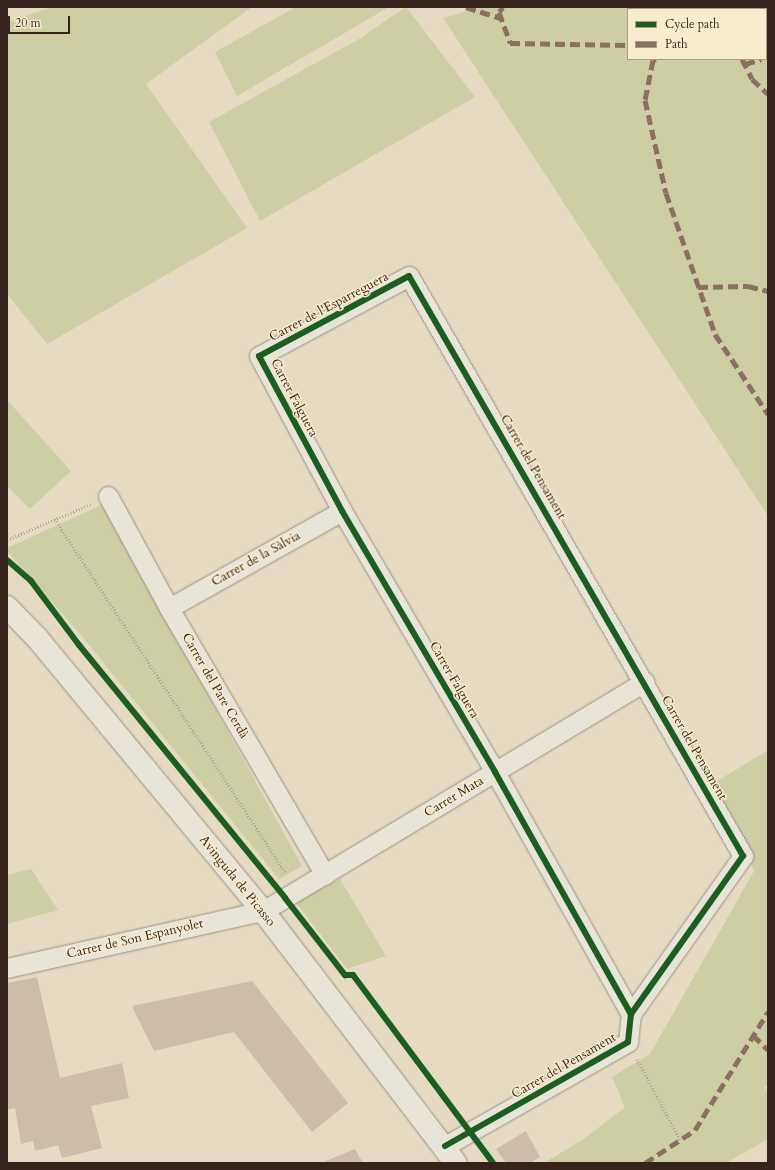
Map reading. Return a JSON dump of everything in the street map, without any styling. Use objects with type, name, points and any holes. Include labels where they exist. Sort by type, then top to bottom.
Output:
[{"type":"street","name":"Carrer de l'Esparreguera","points":[[259,356],[409,276]]},
{"type":"street","name":"Carrer del Pensament","points":[[409,276],[743,856],[631,1014],[628,1042],[451,1154]]},
{"type":"street","name":"Carrer Falguera","points":[[259,356],[342,511],[495,772],[631,1014]]},
{"type":"street","name":"Carrer del Pare Cerdà","points":[[108,496],[169,608],[325,875]]},
{"type":"street","name":"Carrer de la Sàlvia","points":[[169,608],[342,511]]},
{"type":"street","name":"Avinguda de Picasso","points":[[7,607],[37,638],[263,911],[451,1154]]},
{"type":"street","name":"Carrer Mata","points":[[263,911],[644,682]]},
{"type":"street","name":"Carrer de Son Espanyolet","points":[[7,968],[263,911]]},
{"type":"path","points":[[7,540],[108,496]]},
{"type":"path","points":[[55,519],[298,890]]},
{"type":"path","points":[[628,1042],[680,1140]]},
{"type":"green space","points":[[52,7],[252,7],[146,84],[247,228],[47,344],[7,294],[7,22]]},
{"type":"green space","points":[[296,7],[389,7],[237,96],[215,52]]},
{"type":"green space","points":[[406,7],[475,97],[260,221],[209,122],[359,39]]},
{"type":"green space","points":[[481,7],[768,7],[768,516],[443,18]]},
{"type":"green space","points":[[7,400],[71,471],[30,509],[7,486]]},
{"type":"green space","points":[[103,504],[302,866],[279,879],[80,634],[7,551],[7,548]]},
{"type":"green space","points":[[768,750],[768,1085],[764,1087],[768,1095],[768,1139],[726,1163],[544,1163],[585,1138],[625,1107],[612,1077],[650,1054],[754,871],[714,783]]},
{"type":"green space","points":[[31,869],[58,910],[7,924],[7,875]]},
{"type":"green space","points":[[340,879],[386,956],[347,969],[295,901]]},
{"type":"building","points":[[37,977],[60,1078],[122,1063],[129,1098],[91,1106],[102,1148],[62,1158],[58,1145],[35,1151],[33,1141],[21,1144],[15,1108],[7,1110],[7,983]]},
{"type":"building","points":[[252,981],[348,1103],[312,1132],[234,1032],[154,1051],[132,1006]]},
{"type":"building","points":[[526,1131],[540,1157],[531,1163],[506,1163],[496,1149]]},
{"type":"building","points":[[355,1149],[363,1163],[321,1163]]},
{"type":"marked path","points":[[466,7],[502,19]]},
{"type":"marked path","points":[[503,7],[499,12],[510,43],[627,45]]},
{"type":"marked path","points":[[653,60],[645,100],[666,193],[715,334],[768,414]]},
{"type":"marked path","points":[[742,60],[752,79],[768,94]]},
{"type":"marked path","points":[[745,64],[758,60]]},
{"type":"marked path","points":[[698,287],[748,286],[768,291]]},
{"type":"marked path","points":[[645,1163],[695,1130],[768,1012]]},
{"type":"marked path","points":[[753,1035],[768,1050]]},
{"type":"cycle path","points":[[445,1146],[628,1042],[631,1014],[743,856],[409,276],[259,356],[342,511],[495,772],[631,1014]]},
{"type":"cycle path","points":[[7,560],[31,581],[79,645],[285,898],[345,975],[353,975],[493,1163]]}]
